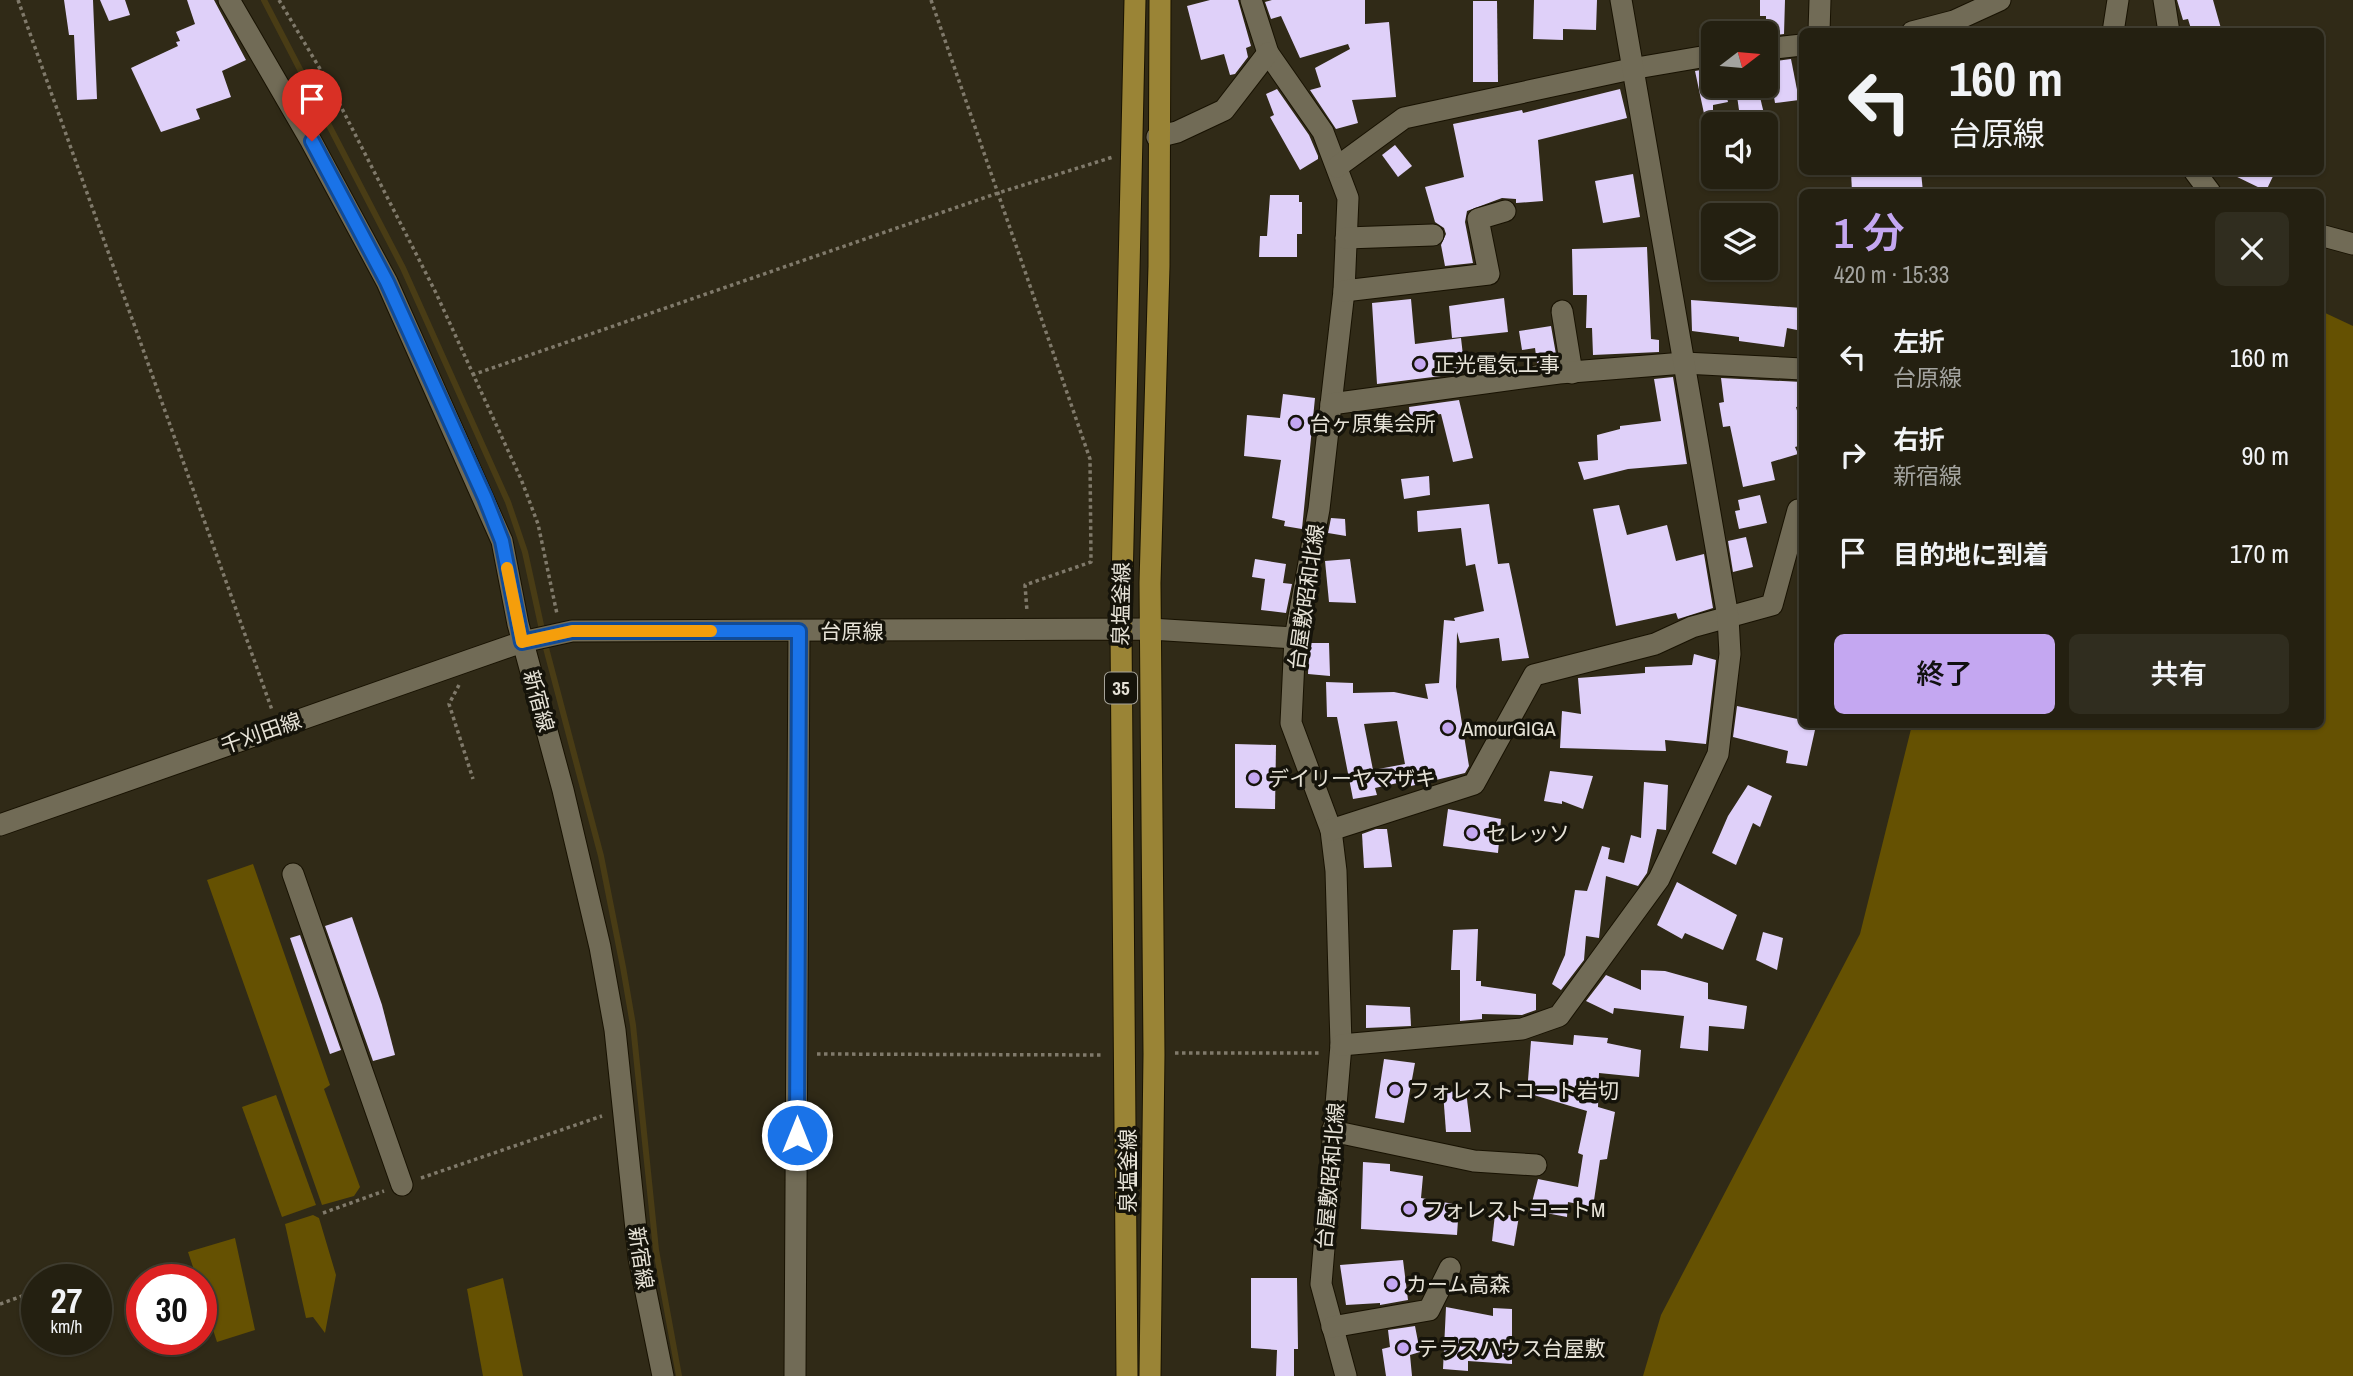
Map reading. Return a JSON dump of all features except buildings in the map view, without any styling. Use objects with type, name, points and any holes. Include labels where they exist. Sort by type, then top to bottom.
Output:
[{"type":"main road","name":"泉塩釜線","points":[[1127,1376],[1127,1055],[1121,630],[1135,0]]},
{"type":"main road","name":"泉塩釜線","points":[[1150,1376],[1154,1054],[1150,629],[1159,266],[1157,137],[1160,0]]},
{"type":"street","name":"新宿線","points":[[229,0],[312,141],[387,282],[543,637],[563,790],[597,936],[615,1030],[639,1258],[663,1376]]},
{"type":"street","name":"台屋敷昭和北線","points":[[1251,0],[1268,53],[1323,132],[1348,198],[1344,291],[1319,509],[1295,638],[1291,723],[1331,830],[1336,871],[1341,1049],[1321,1284],[1346,1376]]},
{"type":"street","points":[[1341,1049],[1522,1029],[1559,1016],[1659,879],[1718,754],[1730,654],[1728,617],[1621,0]]},
{"type":"street","points":[[1819,28],[1820,0]]},
{"type":"street","points":[[1927,28],[1954,21],[2000,0]]},
{"type":"street","points":[[2114,28],[2118,0]]},
{"type":"street","points":[[2164,0],[2168,28]]},
{"type":"street","points":[[1778,48],[1799,45]]},
{"type":"street","points":[[1157,137],[1177,132],[1224,110],[1268,53]]},
{"type":"street","points":[[1337,167],[1404,118],[1631,69],[1701,57]]},
{"type":"street","points":[[1344,291],[1489,274],[1478,219],[1505,211]]},
{"type":"street","points":[[1346,238],[1433,235]]},
{"type":"street","points":[[2324,236],[2353,244]]},
{"type":"street","points":[[1562,311],[1572,373]]},
{"type":"street","points":[[1331,404],[1572,373],[1684,363],[1799,369]]},
{"type":"street","points":[[1331,830],[1474,784],[1534,675],[1655,644],[1692,627],[1772,605],[1799,510]]},
{"type":"street","name":"台原線","points":[[543,637],[799,631],[1150,629],[1295,638]]},
{"type":"street","points":[[795,1376],[799,631]]},
{"type":"street","name":"千刈田線","points":[[0,825],[473,659],[543,637]]},
{"type":"street","points":[[293,874],[402,1185]]},
{"type":"street","points":[[1332,1131],[1474,1161],[1536,1165]]},
{"type":"street","points":[[1332,1327],[1429,1310],[1450,1268]]},
{"type":"path","points":[[18,0],[278,727]]},
{"type":"path","points":[[279,0],[332,89],[436,293],[521,479],[538,524],[543,637]]},
{"type":"path","points":[[931,0],[1090,459],[1091,562],[1025,585],[1028,630]]},
{"type":"path","points":[[472,375],[998,193],[1133,151]]},
{"type":"path","points":[[473,659],[449,704],[473,779]]},
{"type":"path","points":[[1154,1054],[1341,1049]]},
{"type":"path","points":[[797,1054],[1127,1055]]},
{"type":"path","points":[[323,1213],[624,1109]]},
{"type":"path","points":[[0,1304],[21,1296]]},
{"type":"shaded area","points":[[2324,312],[2353,326],[2353,1376],[1643,1376],[1661,1315],[1860,934],[1911,728],[2324,728]]},
{"type":"shaded area","points":[[253,864],[330,1085],[324,1089],[360,1187],[354,1196],[322,1205],[207,880]]},
{"type":"shaded area","points":[[276,1095],[316,1205],[282,1217],[242,1107]]},
{"type":"shaded area","points":[[313,1215],[319,1218],[336,1275],[325,1333],[313,1317],[306,1318],[285,1224]]},
{"type":"shaded area","points":[[235,1238],[255,1330],[217,1342],[217,1264],[192,1264],[188,1252]]},
{"type":"shaded area","points":[[503,1278],[523,1376],[483,1376],[467,1289]]},
{"type":"waterway","points":[[264,0],[403,268],[508,502],[525,552],[546,648],[601,856],[623,967],[633,1025],[656,1250],[679,1376]]},
{"type":"slow traffic","points":[[507,568],[522,642],[572,631],[711,631]]},
{"type":"place","name":"正光電気工事","points":[[1420,364]]},
{"type":"place","name":"台ヶ原集会所","points":[[1296,423]]},
{"type":"place","name":"AmourGIGA","points":[[1448,728]]},
{"type":"place","name":"デイリーヤマザキ","points":[[1254,778]]},
{"type":"place","name":"セレッソ","points":[[1472,833]]},
{"type":"place","name":"フォレストコート岩切","points":[[1395,1090]]},
{"type":"place","name":"フォレストコートM","points":[[1409,1209]]},
{"type":"place","name":"カーム高森","points":[[1392,1284]]},
{"type":"place","name":"テラスハウス台屋敷","points":[[1403,1348]]},
{"type":"route","points":[[312,141],[387,282],[485,498],[502,541],[522,642],[572,631],[799,631],[797,1135]]}]
